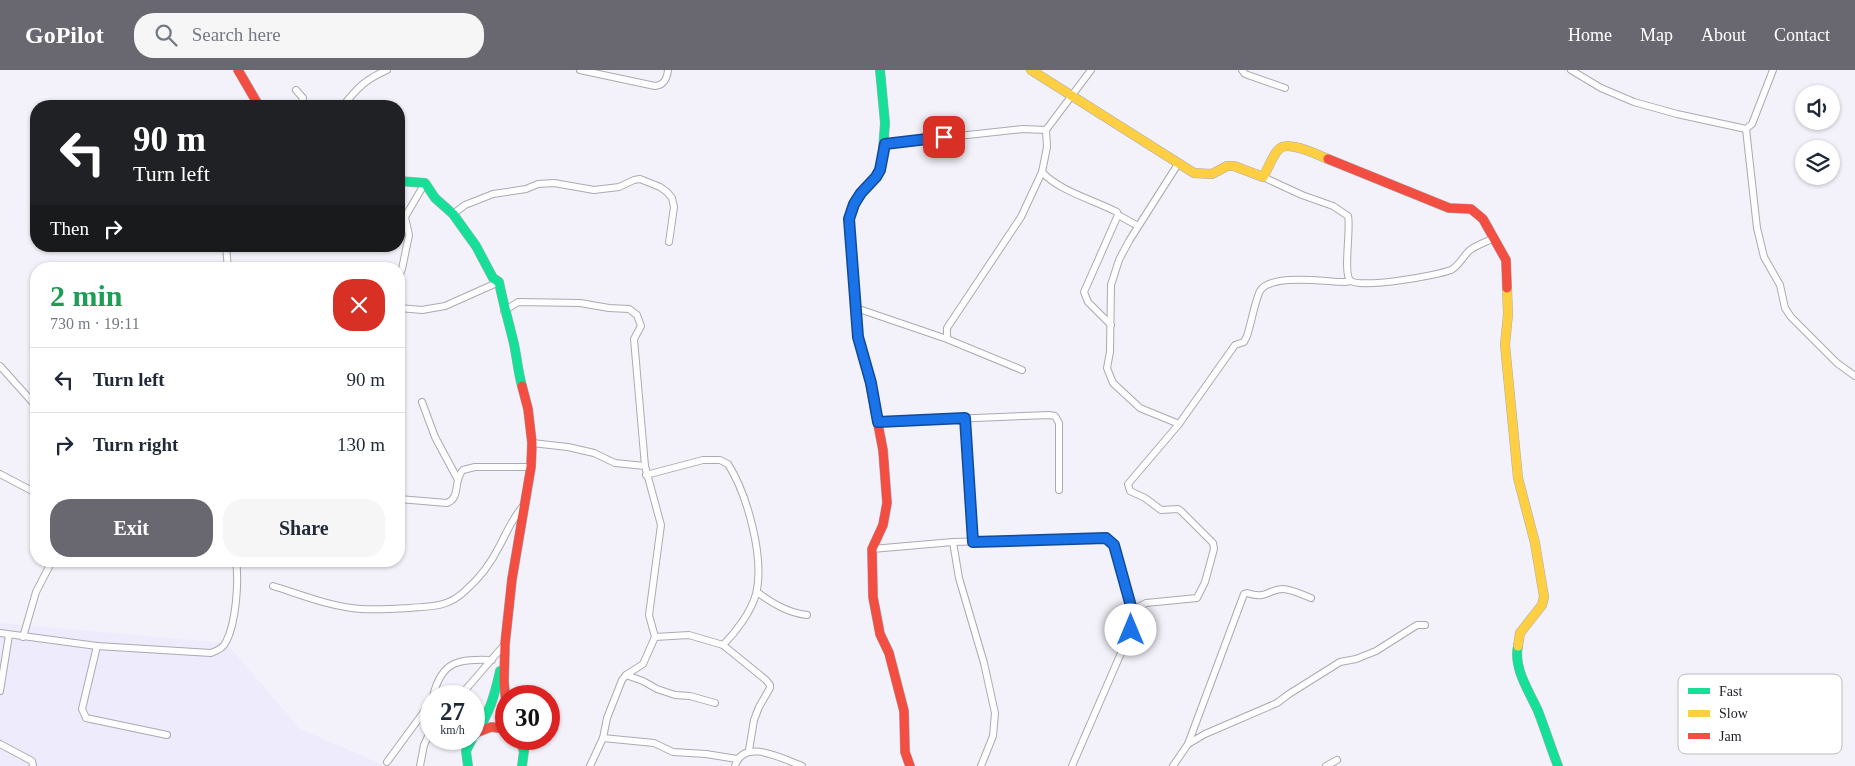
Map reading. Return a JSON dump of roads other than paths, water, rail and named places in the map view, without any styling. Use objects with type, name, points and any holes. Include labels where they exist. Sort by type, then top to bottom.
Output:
[{"type":"street","points":[[238,70],[256,100]]},
{"type":"street","points":[[348,100],[356,89],[369,78],[387,70]]},
{"type":"street","points":[[580,70],[655,86],[660,86],[665,82],[668,70]]},
{"type":"street","points":[[880,70],[885,144],[880,170],[854,204],[849,219],[858,337],[871,383],[883,450],[887,503],[883,525],[872,549],[873,597],[880,634],[889,653],[904,711],[905,752],[908,766]]},
{"type":"street","points":[[1031,70],[1156,147],[1178,164],[1194,173],[1209,176],[1216,174],[1227,166],[1234,166],[1333,206],[1348,216],[1347,266],[1350,281]]},
{"type":"street","points":[[946,339],[947,328],[1021,217],[1042,172],[1047,147],[1046,130],[1092,70]]},
{"type":"street","points":[[1242,70],[1246,74],[1285,88]]},
{"type":"street","points":[[1571,70],[1601,88],[1634,102],[1677,114],[1746,129]]},
{"type":"street","points":[[1746,129],[1752,124],[1773,70]]},
{"type":"street","points":[[296,90],[303,98],[302,100]]},
{"type":"street","points":[[885,144],[1023,129],[1046,130]]},
{"type":"street","points":[[1746,129],[1757,228],[1764,257],[1780,285],[1785,308],[1791,318],[1837,363],[1855,376]]},
{"type":"street","points":[[1263,177],[1279,149],[1284,146],[1297,146],[1449,208],[1471,209],[1483,219],[1506,260],[1508,314],[1505,345],[1518,478],[1535,543],[1544,597],[1542,605],[1520,633],[1516,654],[1523,680],[1538,712],[1558,766]]},
{"type":"street","points":[[1178,164],[1138,226],[1119,260],[1111,285],[1110,352],[1107,368],[1113,383],[1140,408],[1178,424]]},
{"type":"street","points":[[1042,172],[1050,181],[1098,202],[1138,226]]},
{"type":"street","points":[[453,214],[465,205],[492,194],[526,189],[538,184],[554,184],[594,190],[619,187],[640,179],[660,187],[672,198],[674,207],[669,242]]},
{"type":"street","points":[[405,181],[425,183],[436,198],[453,214],[476,246],[493,278],[499,282],[504,311],[514,345],[517,370],[528,409],[532,443],[531,467],[512,579],[504,656],[505,685]]},
{"type":"street","points":[[403,262],[409,236],[405,217],[425,183]]},
{"type":"street","points":[[1111,325],[1088,302],[1084,292],[1118,215]]},
{"type":"street","points":[[1132,610],[1146,603],[1198,598],[1205,582],[1214,549],[1210,540],[1181,511],[1178,509],[1161,510],[1145,498],[1130,491],[1128,484],[1178,424],[1235,345],[1244,342],[1260,291],[1268,284],[1283,280],[1350,281],[1368,284],[1440,274],[1454,269],[1470,250],[1494,238]]},
{"type":"street","points":[[405,309],[422,310],[446,306],[499,282]]},
{"type":"street","points":[[504,311],[518,302],[580,302],[609,308],[628,309],[637,315],[641,326],[634,339],[645,466],[661,525],[649,616],[655,637],[644,664],[626,675],[615,695],[607,718],[603,738],[590,766]]},
{"type":"street","points":[[856,308],[946,339],[1022,370]]},
{"type":"street","points":[[0,366],[30,399]]},
{"type":"street","points":[[405,500],[447,503],[452,501],[455,496],[457,478],[435,437],[422,402]]},
{"type":"street","points":[[878,422],[1055,416],[1059,423],[1059,490]]},
{"type":"street","points":[[965,418],[973,542]]},
{"type":"street","points":[[532,443],[568,447],[594,454],[615,463],[645,466]]},
{"type":"street","points":[[646,475],[703,460],[720,460],[728,464],[745,501],[757,551],[757,592],[732,637],[723,645]]},
{"type":"street","points":[[457,478],[464,470],[475,467],[531,467]]},
{"type":"street","points":[[0,474],[30,490]]},
{"type":"street","points":[[273,586],[314,599],[360,609],[380,610],[450,603],[466,591],[483,572],[500,546],[512,519],[524,504]]},
{"type":"street","points":[[872,549],[953,542],[1106,538],[1114,545],[1132,610],[1131,630],[1072,766]]},
{"type":"street","points":[[953,542],[959,578],[984,663],[995,713],[993,736],[981,766]]},
{"type":"street","points":[[23,637],[36,592],[49,567]]},
{"type":"street","points":[[0,633],[97,646],[211,653],[219,650],[226,643],[231,627],[238,580],[237,567]]},
{"type":"street","points":[[1173,766],[1188,744],[1244,594],[1265,595],[1283,589],[1311,598]]},
{"type":"street","points":[[757,592],[786,610],[796,614],[807,615]]},
{"type":"street","points":[[1188,744],[1204,734],[1277,703],[1340,662],[1376,651],[1418,625],[1425,625]]},
{"type":"street","points":[[0,691],[9,635]]},
{"type":"street","points":[[603,738],[654,743],[673,752],[706,754],[736,763],[749,750],[754,720],[759,707],[768,694],[770,685],[723,645],[689,635],[655,637]]},
{"type":"street","points":[[470,685],[505,644]]},
{"type":"street","points":[[97,646],[82,709],[86,718],[167,736]]},
{"type":"street","points":[[485,722],[494,700],[504,656]]},
{"type":"street","points":[[436,685],[443,673],[458,661],[467,659],[492,660]]},
{"type":"street","points":[[626,675],[643,681],[656,689],[675,695],[690,696],[715,703]]},
{"type":"street","points":[[387,762],[420,717]]},
{"type":"street","points":[[0,744],[32,761],[33,766]]},
{"type":"street","points":[[420,766],[423,750]]},
{"type":"street","points":[[467,750],[468,766]]},
{"type":"street","points":[[524,750],[525,764]]},
{"type":"street","points":[[749,750],[758,751],[802,766]]},
{"type":"street","points":[[1326,766],[1337,760]]}]
